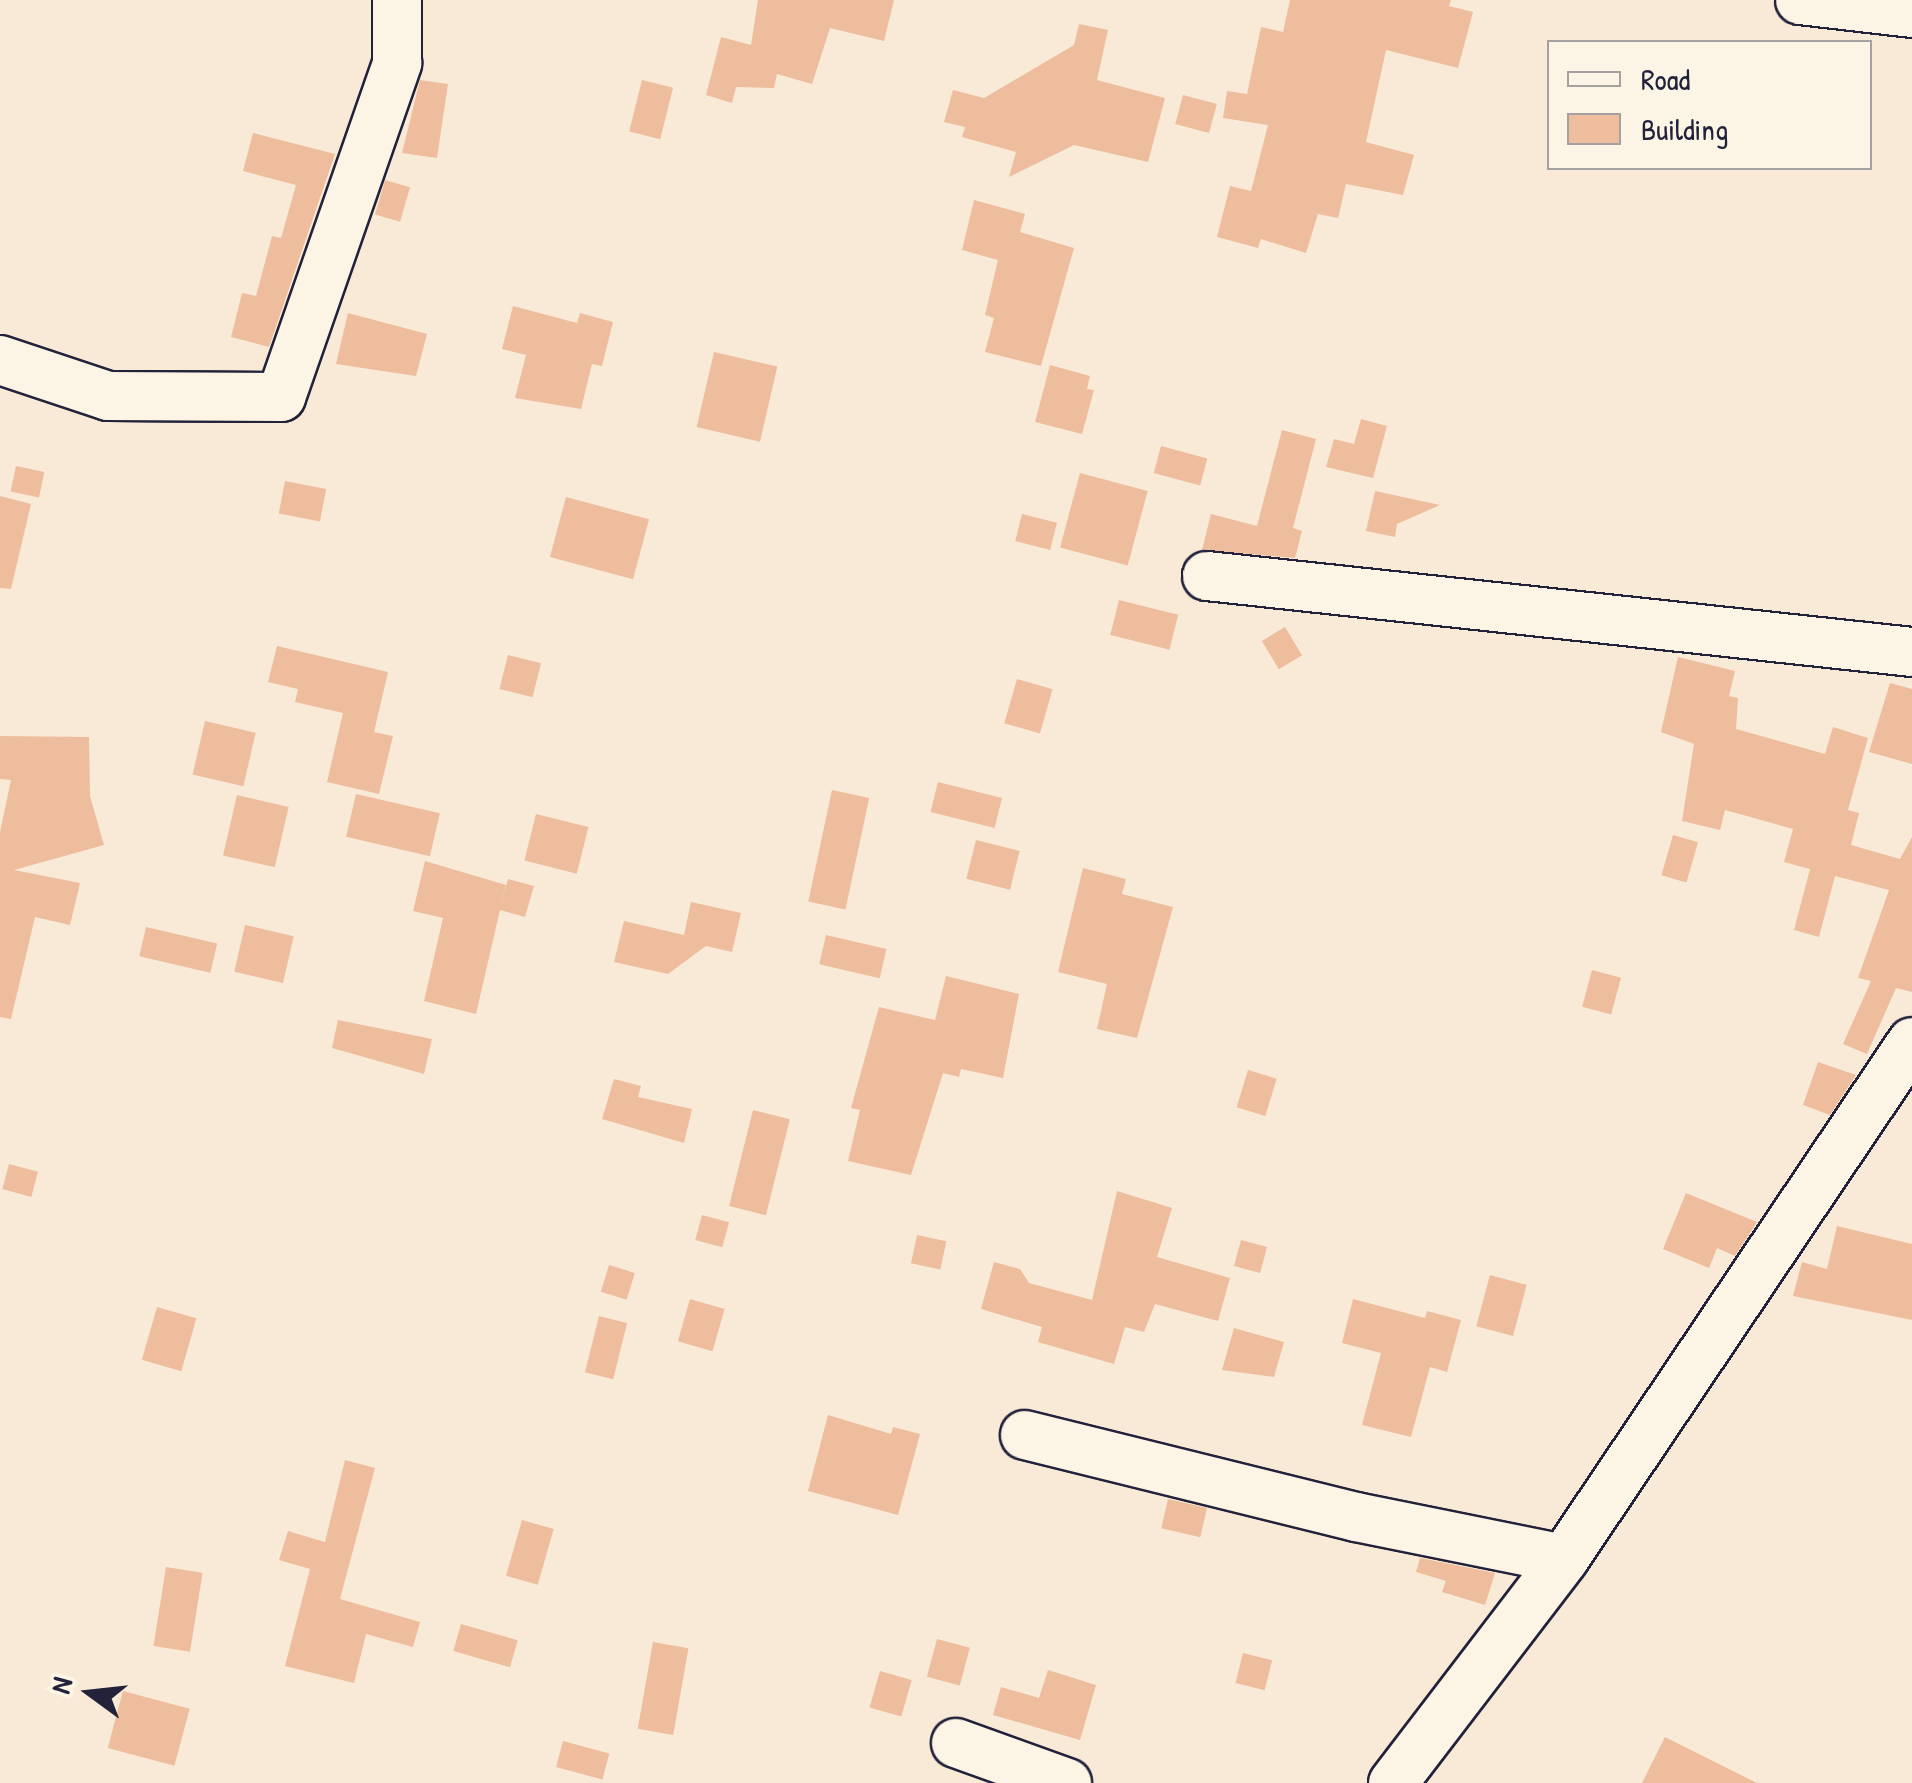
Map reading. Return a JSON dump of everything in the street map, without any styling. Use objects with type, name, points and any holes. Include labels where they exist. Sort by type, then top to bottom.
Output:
[{"type":"street","points":[[0,360],[108,396],[281,398],[396,64],[397,0]]},
{"type":"street","points":[[1800,0],[1912,13]]},
{"type":"street","points":[[1207,576],[1912,652]]},
{"type":"street","points":[[1393,1783],[1564,1559],[1912,1042]]},
{"type":"street","points":[[1025,1435],[1356,1517],[1564,1559]]},
{"type":"street","points":[[956,1743],[1067,1783]]},
{"type":"building","points":[[758,0],[894,0],[884,41],[830,28],[812,84],[777,74],[774,88],[736,87],[732,103],[706,95],[721,37],[751,45]]},
{"type":"building","points":[[1290,0],[1451,0],[1449,6],[1473,12],[1458,68],[1386,50],[1366,142],[1414,155],[1403,195],[1346,184],[1338,218],[1318,214],[1306,253],[1261,239],[1258,248],[1217,237],[1230,186],[1251,191],[1268,125],[1223,118],[1227,91],[1247,94],[1261,27],[1283,32]]},
{"type":"building","points":[[1079,24],[1108,30],[1097,80],[1165,98],[1148,162],[1074,145],[1009,177],[1016,152],[962,137],[965,127],[944,122],[953,90],[984,98],[1074,45]]},
{"type":"building","points":[[420,80],[448,84],[437,158],[402,153]]},
{"type":"building","points":[[642,80],[673,88],[660,139],[629,131]]},
{"type":"building","points":[[1183,95],[1217,104],[1209,133],[1175,124]]},
{"type":"building","points":[[253,133],[335,154],[269,347],[231,337],[242,293],[256,296],[272,236],[281,238],[296,185],[243,171]]},
{"type":"building","points":[[385,180],[410,187],[400,222],[375,215]]},
{"type":"building","points":[[974,200],[1025,214],[1020,232],[1074,248],[1041,366],[985,352],[994,318],[985,315],[998,260],[962,250]]},
{"type":"building","points":[[513,306],[577,323],[580,313],[613,322],[602,366],[592,364],[581,409],[515,398],[526,355],[502,349]]},
{"type":"building","points":[[348,313],[427,334],[416,376],[336,364]]},
{"type":"building","points":[[714,352],[777,367],[760,442],[697,427]]},
{"type":"building","points":[[1050,365],[1090,376],[1087,389],[1094,390],[1082,434],[1035,422]]},
{"type":"building","points":[[1361,419],[1387,426],[1373,478],[1326,467],[1334,439],[1354,444]]},
{"type":"building","points":[[1282,430],[1316,439],[1293,528],[1302,531],[1295,558],[1202,550],[1211,514],[1257,526]]},
{"type":"building","points":[[1161,446],[1207,458],[1200,485],[1154,473]]},
{"type":"building","points":[[16,466],[44,472],[39,497],[11,491]]},
{"type":"building","points":[[1080,473],[1148,491],[1128,565],[1060,547]]},
{"type":"building","points":[[285,481],[326,489],[320,521],[279,513]]},
{"type":"building","points":[[1375,491],[1440,505],[1397,524],[1395,537],[1366,531]]},
{"type":"building","points":[[0,496],[31,504],[11,589],[0,588]]},
{"type":"building","points":[[566,497],[649,519],[633,579],[550,557]]},
{"type":"building","points":[[1022,514],[1057,523],[1050,550],[1015,541]]},
{"type":"building","points":[[1119,600],[1178,615],[1169,650],[1110,635]]},
{"type":"building","points":[[1285,627],[1302,655],[1279,669],[1262,641]]},
{"type":"building","points":[[277,646],[388,672],[374,732],[393,736],[379,794],[327,782],[343,713],[295,702],[298,689],[268,682]]},
{"type":"building","points":[[508,655],[541,663],[533,697],[500,689]]},
{"type":"building","points":[[1678,657],[1735,671],[1729,696],[1738,698],[1736,729],[1825,754],[1833,727],[1868,738],[1848,810],[1859,813],[1851,845],[1900,859],[1912,837],[1912,992],[1896,988],[1867,1054],[1843,1044],[1871,981],[1858,978],[1889,890],[1835,876],[1819,937],[1794,930],[1810,869],[1784,862],[1793,829],[1725,810],[1720,830],[1682,821],[1694,744],[1661,732]]},
{"type":"building","points":[[1017,679],[1053,689],[1040,733],[1004,723]]},
{"type":"building","points":[[1890,683],[1912,689],[1912,764],[1869,752]]},
{"type":"building","points":[[205,721],[256,733],[243,786],[193,775]]},
{"type":"building","points":[[0,736],[89,737],[90,796],[104,845],[14,870],[80,883],[70,925],[35,917],[11,1019],[0,1017],[0,832],[11,780],[0,779]]},
{"type":"building","points":[[938,782],[1002,798],[995,828],[931,812]]},
{"type":"building","points":[[832,790],[869,798],[845,909],[808,902]]},
{"type":"building","points":[[356,794],[440,813],[430,856],[346,837]]},
{"type":"building","points":[[237,795],[289,807],[275,867],[223,855]]},
{"type":"building","points":[[536,814],[588,827],[577,874],[524,861]]},
{"type":"building","points":[[1673,835],[1698,842],[1686,883],[1661,875]]},
{"type":"building","points":[[976,840],[1020,851],[1010,890],[966,879]]},
{"type":"building","points":[[425,861],[506,885],[501,905],[508,879],[534,886],[525,917],[500,910],[476,1014],[424,1001],[443,918],[413,911]]},
{"type":"building","points":[[1083,868],[1126,879],[1122,894],[1173,907],[1137,1038],[1097,1029],[1107,984],[1058,972]]},
{"type":"building","points":[[691,902],[741,913],[732,952],[706,946],[668,974],[614,962],[624,921],[684,935]]},
{"type":"building","points":[[245,925],[294,936],[283,983],[234,972]]},
{"type":"building","points":[[146,927],[217,943],[210,973],[139,956]]},
{"type":"building","points":[[826,935],[886,949],[880,978],[819,964]]},
{"type":"building","points":[[1592,970],[1621,978],[1611,1014],[1582,1007]]},
{"type":"building","points":[[946,976],[1019,994],[1003,1078],[961,1069],[959,1077],[943,1073],[911,1175],[848,1161],[860,1110],[851,1108],[879,1007],[935,1020]]},
{"type":"building","points":[[338,1020],[432,1039],[424,1074],[332,1048]]},
{"type":"building","points":[[1818,1062],[1856,1075],[1830,1115],[1803,1105]]},
{"type":"building","points":[[1248,1070],[1277,1079],[1265,1116],[1237,1107]]},
{"type":"building","points":[[614,1079],[641,1086],[638,1097],[692,1109],[684,1143],[602,1119]]},
{"type":"building","points":[[753,1110],[790,1119],[766,1215],[729,1206]]},
{"type":"building","points":[[9,1164],[38,1172],[31,1197],[2,1189]]},
{"type":"building","points":[[1117,1191],[1172,1208],[1157,1257],[1230,1278],[1218,1321],[1155,1304],[1144,1332],[1125,1327],[1114,1364],[1038,1342],[1042,1327],[981,1309],[994,1262],[1020,1269],[1029,1283],[1092,1300]]},
{"type":"building","points":[[1686,1193],[1757,1222],[1735,1256],[1717,1248],[1709,1268],[1663,1249]]},
{"type":"building","points":[[702,1215],[729,1222],[722,1247],[695,1240]]},
{"type":"building","points":[[1837,1226],[1912,1244],[1912,1320],[1793,1296],[1802,1262],[1827,1269]]},
{"type":"building","points":[[917,1235],[946,1241],[940,1270],[911,1263]]},
{"type":"building","points":[[1241,1240],[1267,1247],[1260,1273],[1234,1266]]},
{"type":"building","points":[[609,1265],[635,1273],[627,1300],[601,1292]]},
{"type":"building","points":[[1490,1275],[1527,1285],[1513,1336],[1476,1326]]},
{"type":"building","points":[[690,1299],[725,1309],[712,1351],[678,1341]]},
{"type":"building","points":[[1353,1299],[1425,1318],[1427,1311],[1461,1320],[1447,1372],[1430,1367],[1411,1437],[1362,1425],[1381,1353],[1342,1343]]},
{"type":"building","points":[[157,1307],[196,1318],[181,1371],[142,1360]]},
{"type":"building","points":[[599,1316],[627,1323],[613,1379],[585,1372]]},
{"type":"building","points":[[1234,1328],[1284,1342],[1274,1377],[1222,1370]]},
{"type":"building","points":[[828,1415],[891,1434],[893,1427],[920,1434],[898,1515],[808,1491]]},
{"type":"building","points":[[345,1460],[375,1468],[340,1599],[420,1622],[413,1647],[366,1634],[354,1683],[285,1666],[310,1569],[279,1560],[288,1531],[325,1542]]},
{"type":"building","points":[[1168,1499],[1207,1508],[1200,1537],[1161,1528]]},
{"type":"building","points":[[522,1520],[554,1529],[538,1585],[506,1576]]},
{"type":"building","points":[[1420,1558],[1495,1573],[1485,1605],[1442,1592],[1446,1581],[1416,1572]]},
{"type":"building","points":[[166,1567],[203,1573],[190,1652],[153,1646]]},
{"type":"building","points":[[461,1624],[518,1640],[510,1667],[453,1651]]},
{"type":"building","points":[[937,1639],[970,1648],[960,1685],[927,1677]]},
{"type":"building","points":[[653,1642],[688,1648],[673,1735],[638,1729]]},
{"type":"building","points":[[1243,1653],[1272,1660],[1265,1690],[1236,1683]]},
{"type":"building","points":[[1048,1670],[1096,1685],[1080,1740],[993,1715],[1001,1687],[1039,1698]]},
{"type":"building","points":[[880,1671],[912,1680],[901,1717],[870,1708]]},
{"type":"building","points":[[123,1691],[190,1709],[174,1766],[108,1748]]},
{"type":"building","points":[[1665,1737],[1757,1783],[1642,1783]]},
{"type":"building","points":[[563,1741],[609,1753],[602,1780],[556,1767]]}]
